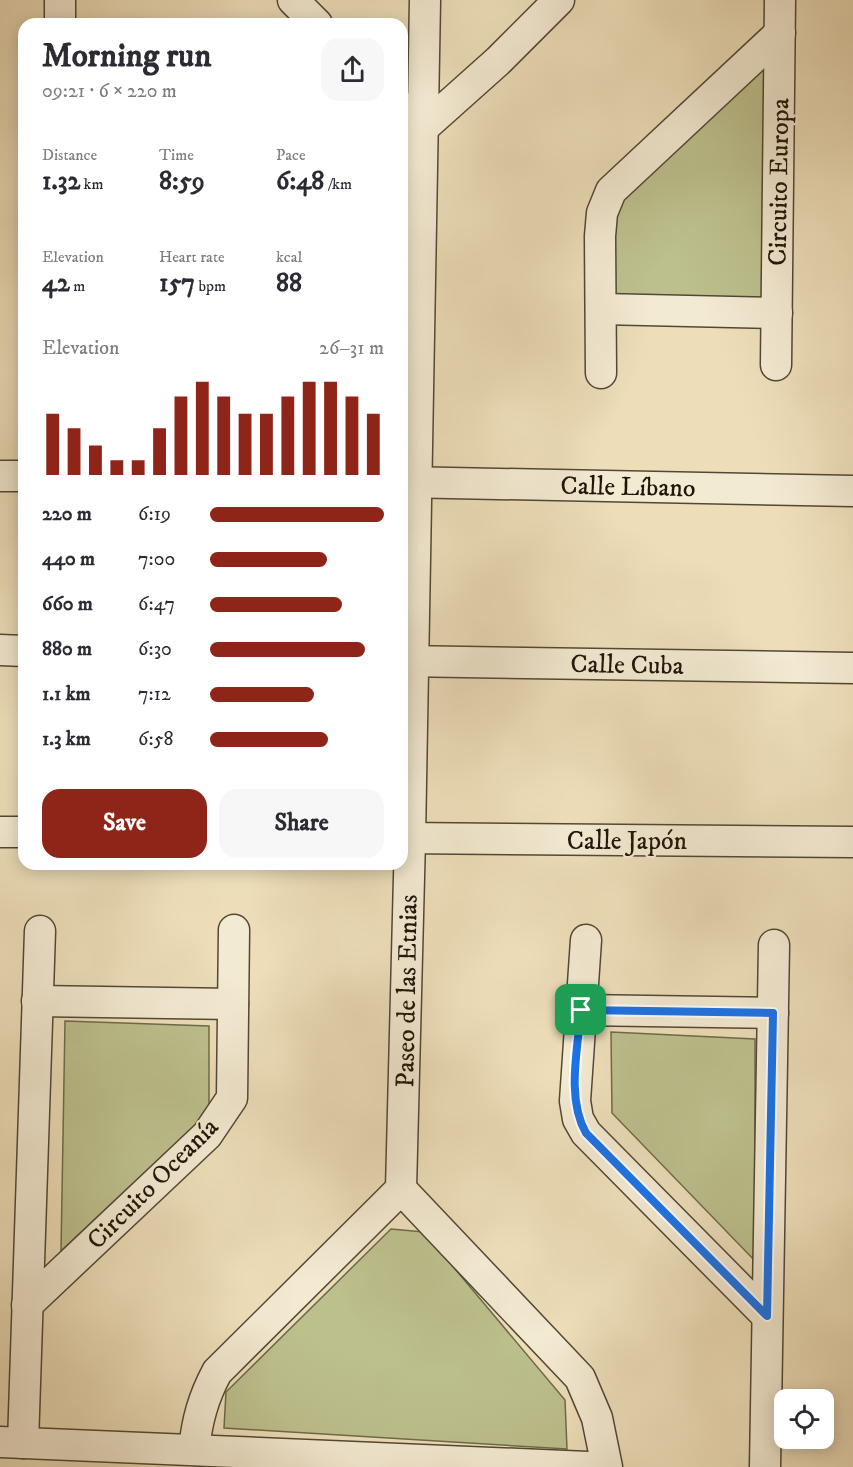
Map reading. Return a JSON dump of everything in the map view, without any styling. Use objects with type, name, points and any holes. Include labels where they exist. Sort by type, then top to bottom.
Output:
[{"type":"street","points":[[293,0],[311,18]]},
{"type":"street","name":"Paseo de las Etnias","points":[[408,572],[409,482],[423,128],[425,0]]},
{"type":"street","points":[[408,113],[423,128],[498,61],[559,0]]},
{"type":"street","name":"Circuito Europa","points":[[776,365],[780,0]]},
{"type":"street","points":[[601,373],[602,213],[611,192],[780,33]]},
{"type":"street","points":[[601,309],[777,313]]},
{"type":"street","points":[[0,476],[18,476]]},
{"type":"street","name":"Calle Líbano","points":[[409,482],[853,490]]},
{"type":"street","points":[[0,651],[18,651]]},
{"type":"street","name":"Calle Cuba","points":[[408,661],[853,668]]},
{"type":"street","points":[[0,832],[18,832]]},
{"type":"street","name":"Calle Japón","points":[[408,838],[853,842]]},
{"type":"street","name":"Paseo de las Etnias","points":[[401,1189],[406,870]]},
{"type":"street","name":"Circuito Oceanía","points":[[27,1305],[207,1135],[232,1098],[234,930]]},
{"type":"street","points":[[40,931],[27,1305],[11,1442],[588,1467]]},
{"type":"street","points":[[586,940],[575,1101],[578,1119],[586,1133],[767,1316]]},
{"type":"street","points":[[765,1467],[774,945]]},
{"type":"street","points":[[37,1001],[233,1004]]},
{"type":"street","points":[[581,1010],[773,1013]]},
{"type":"street","points":[[194,1449],[197,1420],[206,1393],[217,1372],[401,1189],[580,1378],[597,1418],[607,1467]]},
{"type":"green space","points":[[770,55],[769,305],[609,299],[613,204]]},
{"type":"green space","points":[[65,1021],[209,1026],[209,1112],[61,1251]]},
{"type":"green space","points":[[611,1032],[755,1039],[755,1261],[612,1113]]},
{"type":"green space","points":[[391,1229],[424,1232],[565,1400],[567,1449],[224,1428],[226,1392]]},
{"type":"route","points":[[581,1010],[773,1013],[767,1316],[586,1133],[578,1119],[575,1101],[581,1010]]}]
